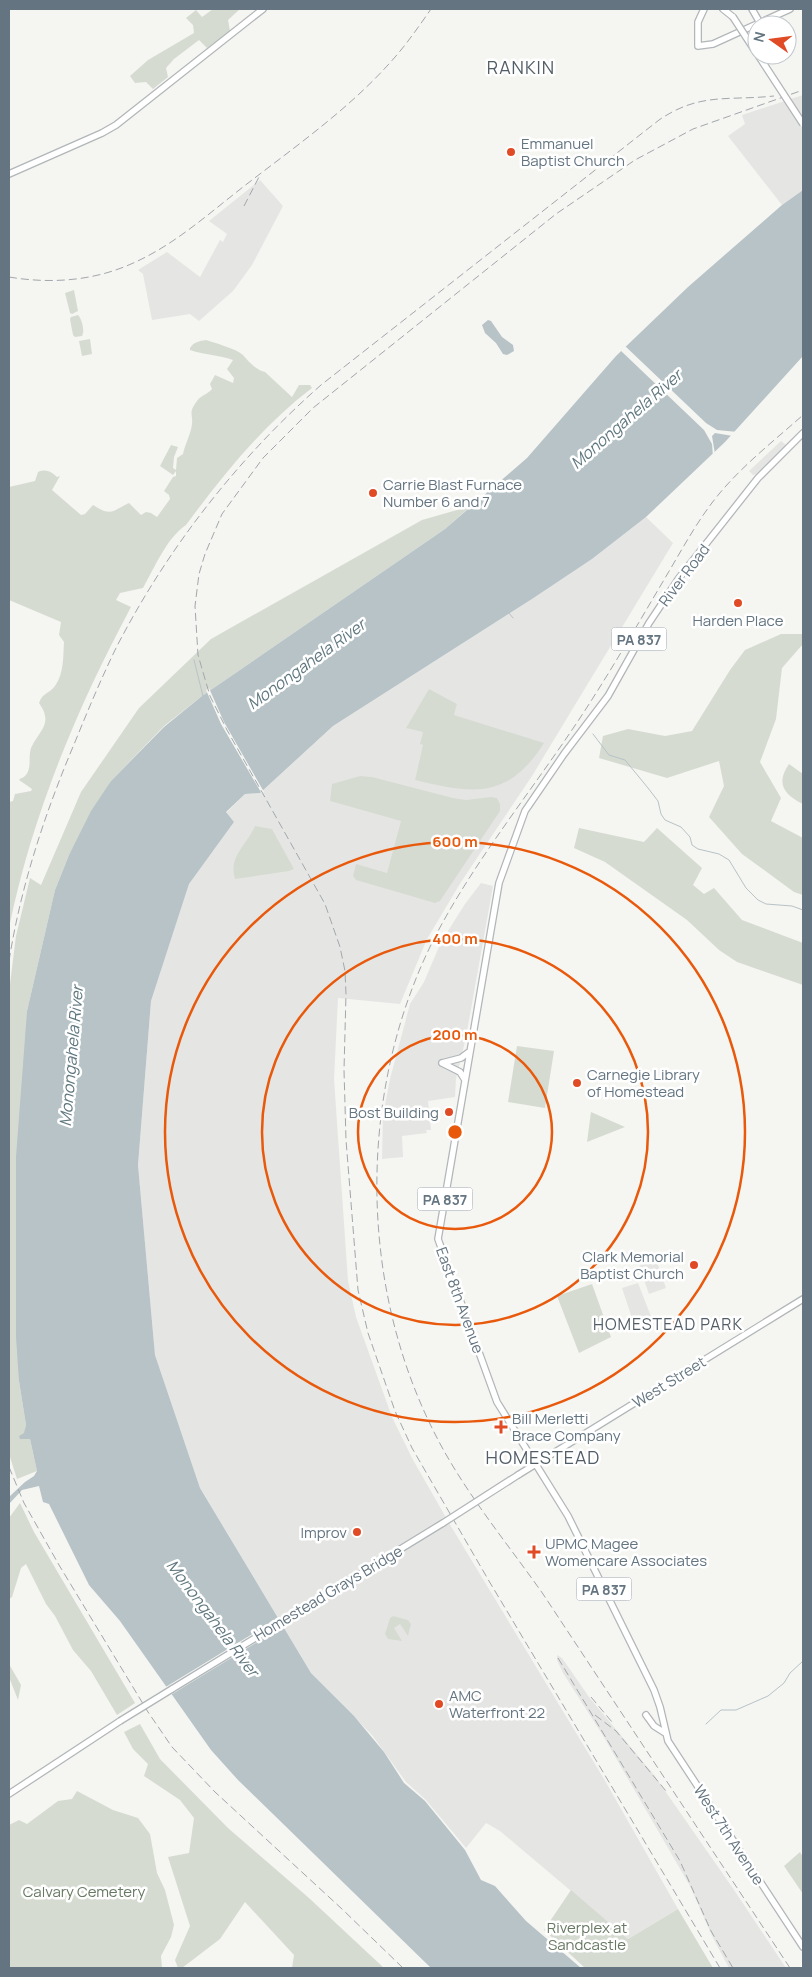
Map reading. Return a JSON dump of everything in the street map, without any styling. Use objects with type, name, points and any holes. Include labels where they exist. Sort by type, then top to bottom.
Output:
[{"type":"main road","points":[[9,174],[116,125],[262,9]]},
{"type":"main road","points":[[723,9],[733,17]]},
{"type":"main road","points":[[728,9],[747,39]]},
{"type":"main road","points":[[777,15],[790,9]]},
{"type":"main road","points":[[705,10],[698,22],[698,46],[713,44],[747,29]]},
{"type":"main road","points":[[764,65],[803,124]]},
{"type":"main road","name":"River Road","points":[[564,754],[608,696],[645,628],[679,578],[758,478],[803,433]]},
{"type":"main road","name":"East 8th Avenue","points":[[536,1464],[495,1398],[438,1239],[499,884],[525,811],[564,754]]},
{"type":"main road","points":[[465,1080],[460,1072],[442,1063],[461,1058],[470,1051]]},
{"type":"main road","name":"West Street","points":[[536,1464],[803,1299]]},
{"type":"main road","name":"Homestead Grays Bridge","points":[[9,1794],[120,1721],[536,1464]]},
{"type":"main road","name":"West 7th Avenue","points":[[536,1464],[568,1516],[649,1679],[660,1707],[665,1733],[673,1749],[803,1947]]},
{"type":"main road","points":[[646,1715],[654,1726],[665,1733]]},
{"type":"shaded area","points":[[803,95],[803,190],[782,205],[728,136],[745,124],[742,115]]},
{"type":"shaded area","points":[[260,180],[283,206],[252,265],[233,291],[199,321],[190,314],[152,320],[143,274],[138,270],[167,252],[200,277],[220,240],[223,242],[227,234],[209,221]]},
{"type":"shaded area","points":[[781,441],[786,445],[757,474],[753,475],[749,471]]},
{"type":"shaded area","points":[[646,517],[673,543],[532,776],[461,882],[427,939],[400,1004],[338,998],[334,1079],[348,1281],[356,1317],[392,1417],[412,1458],[449,1523],[604,1779],[678,1909],[628,1939],[500,1831],[486,1823],[466,1848],[426,1800],[406,1782],[372,1735],[311,1673],[200,1488],[155,1355],[138,1165],[151,1001],[189,884],[234,822],[226,813],[245,794],[260,793],[333,726],[592,559]]},
{"type":"shaded area","points":[[481,883],[493,886],[466,1037],[456,1079],[455,1097],[428,1101],[431,1130],[426,1130],[427,1133],[402,1136],[403,1157],[382,1159],[383,1116],[390,1079],[410,1004],[424,982],[441,942]]},
{"type":"shaded area","points":[[656,1259],[666,1288],[649,1294],[639,1266]]},
{"type":"shaded area","points":[[638,1283],[652,1319],[635,1327],[622,1288]]},
{"type":"shaded area","points":[[557,1655],[562,1658],[589,1697],[654,1775],[786,1968],[729,1968],[712,1936],[690,1886],[602,1734],[563,1673],[557,1660]]},
{"type":"green space","points":[[213,9],[240,9],[228,20],[230,31],[207,48],[199,40],[174,59],[166,68],[168,77],[153,89],[146,82],[135,83],[130,76],[148,60],[194,33],[193,25],[186,18],[196,10],[202,17]]},
{"type":"green space","points":[[74,290],[78,311],[72,314],[70,313],[65,293]]},
{"type":"green space","points":[[78,315],[83,325],[83,334],[82,336],[75,337],[70,319]]},
{"type":"green space","points":[[90,339],[92,354],[82,356],[79,341]]},
{"type":"green space","points":[[206,340],[226,346],[240,353],[256,368],[265,372],[292,397],[299,385],[310,385],[312,388],[276,418],[244,452],[167,546],[143,588],[120,593],[116,600],[131,607],[92,684],[58,763],[30,844],[9,928],[9,802],[13,801],[15,794],[31,791],[32,789],[19,780],[25,776],[29,769],[32,746],[44,726],[45,716],[39,703],[42,697],[58,681],[62,665],[64,642],[59,635],[61,622],[9,600],[9,487],[35,481],[38,472],[48,471],[57,477],[60,476],[52,490],[81,515],[85,514],[93,505],[104,511],[112,512],[129,503],[141,515],[146,512],[157,517],[170,499],[169,495],[164,491],[173,477],[176,476],[176,471],[173,475],[160,466],[171,445],[178,447],[174,457],[173,468],[176,470],[177,458],[183,454],[190,432],[194,405],[212,389],[210,384],[215,375],[233,383],[234,378],[227,369],[233,360],[190,350],[195,343]]},
{"type":"green space","points":[[471,506],[445,529],[202,696],[164,726],[111,781],[69,855],[55,890],[27,1011],[19,1381],[26,1425],[24,1438],[30,1439],[37,1471],[17,1479],[9,1454],[9,992],[16,936],[30,878],[41,885],[81,792],[139,708],[211,639],[422,520]]},
{"type":"green space","points":[[781,634],[803,634],[803,644],[782,668],[776,719],[760,762],[781,798],[771,821],[803,838],[803,895],[794,892],[742,854],[709,817],[724,786],[719,761],[667,778],[599,758],[603,736],[628,729],[665,736],[692,731],[730,670],[745,650]]},
{"type":"green space","points":[[429,689],[457,704],[454,715],[544,743],[530,762],[517,775],[503,783],[488,788],[455,788],[415,780],[423,745],[420,744],[423,732],[406,728]]},
{"type":"green space","points":[[789,764],[803,774],[803,804],[786,792],[782,782]]},
{"type":"green space","points":[[360,776],[372,777],[453,798],[466,800],[497,798],[500,804],[500,811],[440,901],[435,903],[356,880],[353,876],[356,864],[387,873],[401,821],[330,801],[332,784]]},
{"type":"green space","points":[[255,826],[272,829],[294,869],[235,879],[234,864],[236,857]]},
{"type":"green space","points":[[579,828],[644,842],[657,828],[702,868],[693,885],[704,894],[714,888],[742,920],[803,943],[803,985],[737,962],[719,950],[687,920],[605,862],[574,848]]},
{"type":"green space","points":[[517,1046],[554,1051],[545,1108],[508,1102]]},
{"type":"green space","points":[[591,1112],[625,1127],[587,1142]]},
{"type":"green space","points":[[592,1284],[611,1337],[579,1353],[557,1296]]},
{"type":"green space","points":[[20,1503],[34,1532],[135,1703],[117,1715],[91,1671],[73,1650],[55,1616],[46,1604],[26,1564],[21,1568],[12,1597],[9,1599],[9,1518]]},
{"type":"green space","points":[[393,1616],[408,1620],[411,1624],[408,1636],[400,1624],[394,1628],[402,1641],[388,1639],[385,1634],[390,1618]]},
{"type":"green space","points":[[9,1664],[21,1685],[18,1700],[9,1677]]},
{"type":"green space","points":[[140,1724],[160,1759],[228,1828],[309,1898],[384,1968],[292,1968],[294,1955],[245,1902],[220,1939],[182,1968],[178,1968],[175,1960],[190,1926],[168,1857],[189,1853],[194,1818],[180,1800],[144,1776],[148,1764],[133,1749],[124,1732]]},
{"type":"green space","name":"Calvary Cemetery","points":[[77,1791],[113,1810],[138,1818],[150,1834],[157,1873],[165,1890],[174,1925],[171,1937],[161,1956],[162,1968],[9,1968],[9,1825],[19,1820],[27,1824],[58,1801],[72,1799]]},
{"type":"green space","points":[[800,1852],[803,1857],[803,1894],[784,1866]]},
{"type":"green space","name":"Riverplex at Sandcastle","points":[[571,1890],[628,1939],[678,1909],[713,1968],[585,1968],[544,1930]]},
{"type":"water","name":"Monongahela River","points":[[803,190],[803,356],[725,442],[646,517],[592,559],[333,726],[260,793],[245,794],[226,812],[234,822],[189,884],[151,1001],[138,1165],[155,1355],[200,1488],[311,1673],[354,1716],[384,1752],[404,1783],[425,1801],[465,1850],[481,1880],[495,1886],[526,1921],[581,1968],[431,1968],[238,1780],[211,1750],[120,1621],[89,1585],[49,1504],[43,1502],[39,1486],[22,1490],[9,1504],[9,1497],[34,1476],[37,1471],[30,1439],[20,1439],[19,1436],[24,1433],[26,1425],[19,1381],[16,1337],[16,1157],[27,1011],[55,890],[69,855],[91,811],[111,781],[164,727],[202,696],[445,529],[527,458],[616,356],[688,287],[782,205]]},
{"type":"water","points":[[488,320],[491,321],[502,337],[513,345],[514,351],[507,355],[503,354],[496,343],[485,333],[482,325]]},
{"type":"pier","points":[[624,345],[706,423],[717,430],[738,432],[733,436],[715,433],[712,436],[715,454],[713,457],[712,444],[704,430],[619,349]]},
{"type":"pier","points":[[209,688],[224,722],[264,792],[262,794],[221,724],[206,690]]},
{"type":"pier","points":[[280,1617],[285,1625],[169,1696],[164,1688]]},
{"type":"waterway","points":[[509,613],[513,618]]},
{"type":"waterway","points":[[194,660],[203,696]]},
{"type":"waterway","points":[[593,734],[609,755],[625,760],[658,801],[661,814],[665,820],[681,827],[690,837],[692,845],[698,849],[719,854],[729,860],[746,888],[758,900],[766,904],[792,906],[803,910]]},
{"type":"waterway","points":[[706,1724],[721,1710],[736,1710],[768,1696],[784,1683],[790,1673],[803,1661]]},
{"type":"railway","points":[[9,277],[40,280],[71,280],[87,277],[117,270],[161,248],[203,219],[318,130],[354,99],[393,59],[431,9]]},
{"type":"railway","points":[[720,1968],[489,1581],[412,1448],[395,1411],[368,1333],[358,1290],[346,1140],[344,1070],[346,994],[345,971],[340,947],[325,904],[227,730],[210,696],[198,655],[195,606],[199,574],[205,554],[222,514],[263,458],[313,408],[556,214],[635,160],[693,129],[803,90]]},
{"type":"railway","points":[[9,961],[27,877],[44,822],[90,706],[116,648],[136,611],[181,541],[206,507],[261,443],[321,385],[659,120],[674,111],[701,101],[774,96]]},
{"type":"railway","points":[[244,206],[259,177]]},
{"type":"railway","points":[[790,1968],[543,1594],[471,1494],[444,1452],[408,1371],[390,1309],[380,1246],[377,1181],[381,1117],[392,1053],[411,991],[452,905],[487,851],[562,745],[625,646],[705,513],[719,494],[739,473],[803,415]]},
{"type":"railway","points":[[9,1467],[24,1503],[59,1565],[148,1712],[172,1747],[215,1792],[403,1968]]},
{"type":"railway","points":[[558,1658],[680,1861],[711,1931],[733,1968]]},
{"type":"railway","points":[[591,1697],[612,1722]]},
{"type":"railway","points":[[595,1715],[616,1731],[666,1791]]},
{"type":"place","name":"Emmanuel Baptist Church","points":[[511,152]]},
{"type":"place","name":"Carrie Blast Furnace Number 6 and 7","points":[[373,493]]},
{"type":"place","name":"Harden Place","points":[[738,603]]},
{"type":"place","name":"Carnegie Library of Homestead","points":[[577,1083]]},
{"type":"place","name":"Bost Building","points":[[449,1112]]},
{"type":"place","name":"Clark Memorial Baptist Church","points":[[694,1265]]},
{"type":"place","name":"Bill Merletti Brace Company","points":[[501,1427]]},
{"type":"place","name":"Improv","points":[[357,1532]]},
{"type":"place","name":"UPMC Magee Womencare Associates","points":[[534,1552]]},
{"type":"place","name":"AMC Waterfront 22","points":[[439,1704]]},
{"type":"district","name":"RANKIN","points":[[521,67]]},
{"type":"district","name":"HOMESTEAD PARK","points":[[668,1324]]},
{"type":"district","name":"HOMESTEAD","points":[[543,1457]]}]
